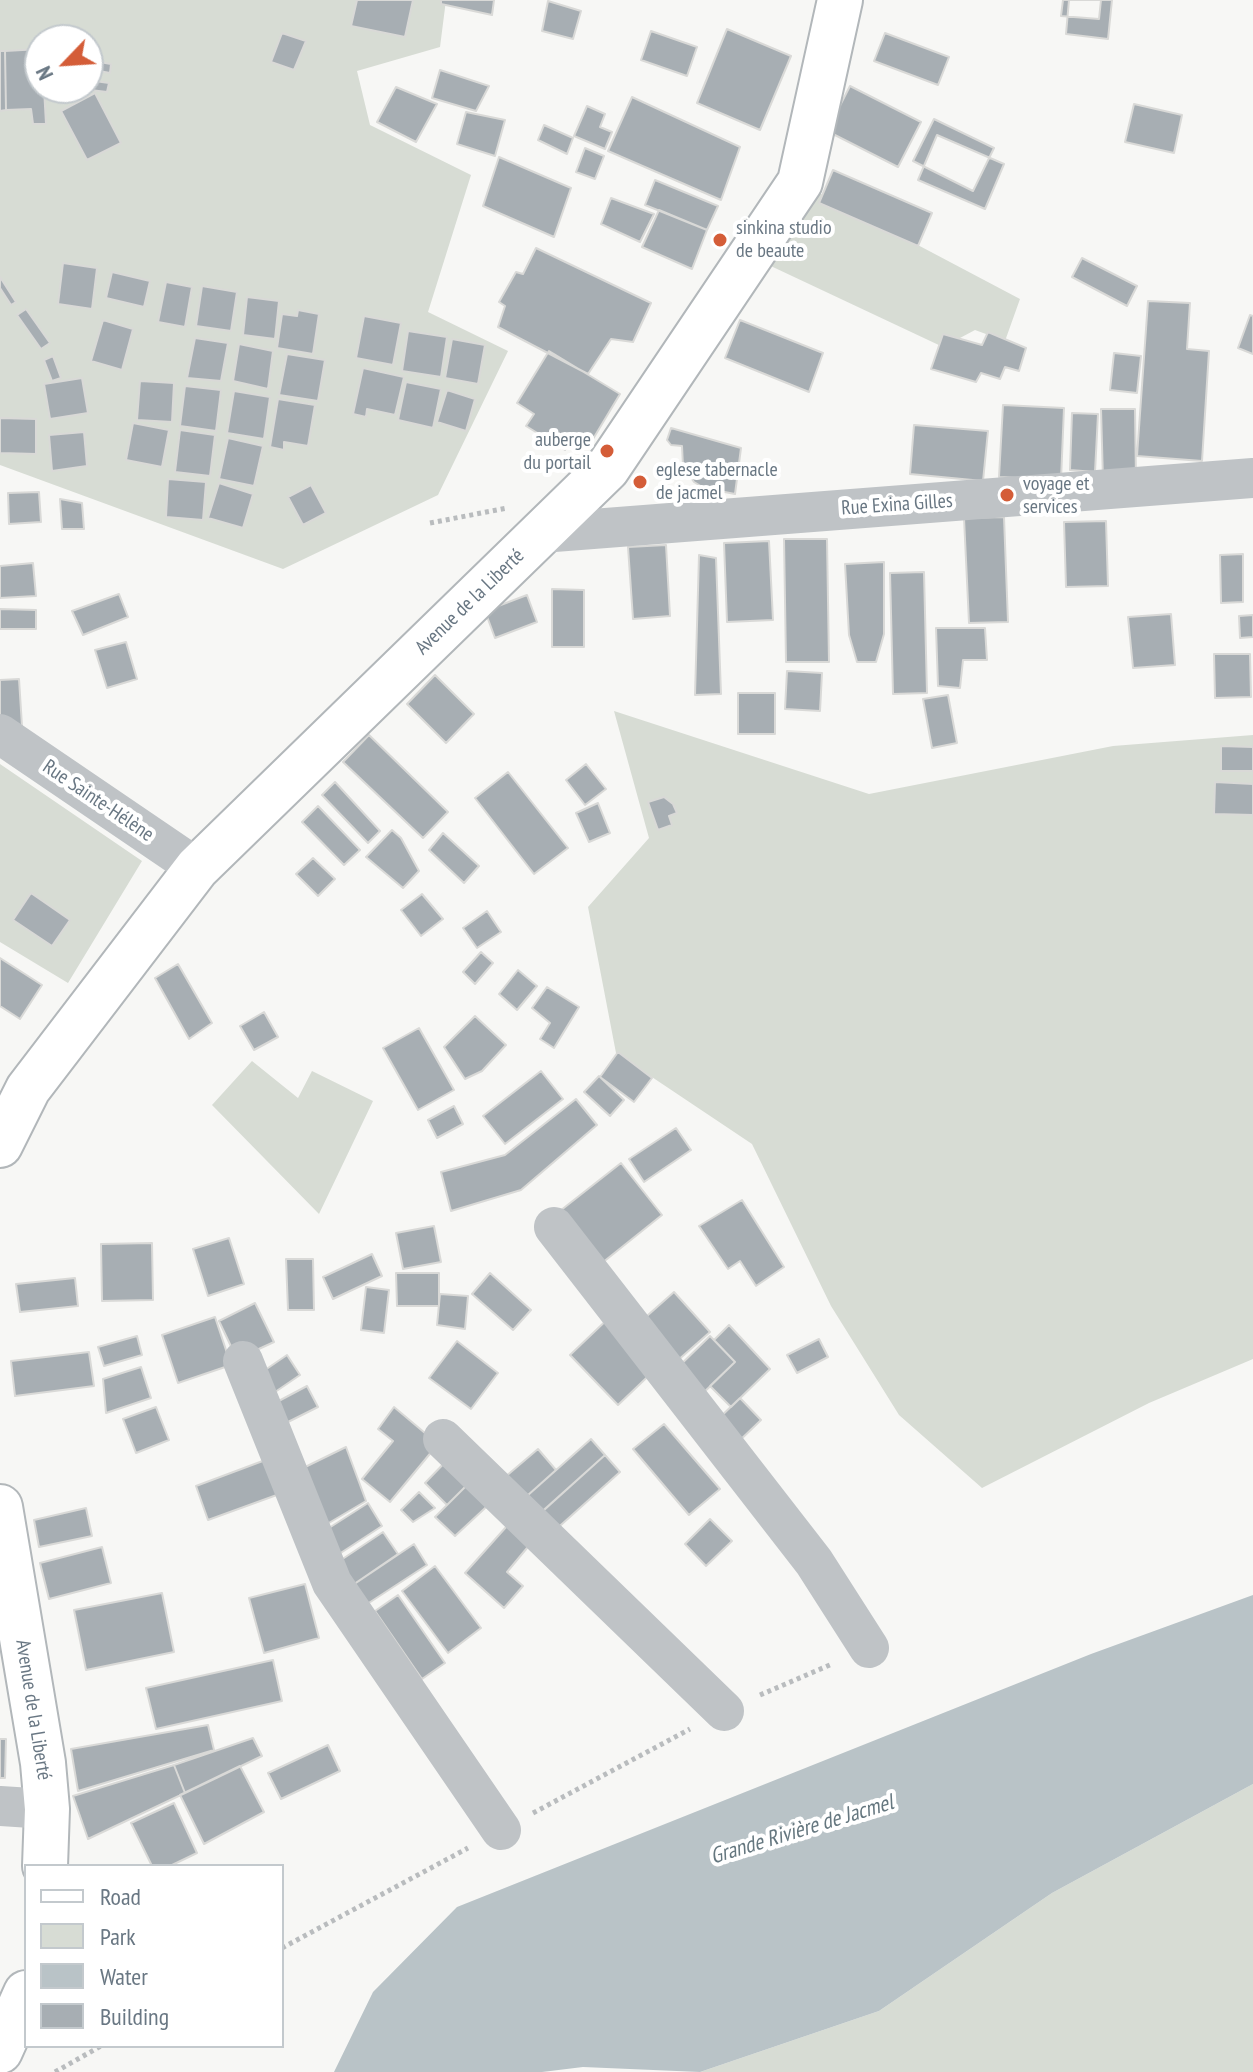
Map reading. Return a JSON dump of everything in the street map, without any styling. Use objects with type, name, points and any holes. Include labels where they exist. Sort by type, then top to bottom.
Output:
[{"type":"main road","name":"Avenue de la Liberté","points":[[0,1145],[28,1089],[197,868],[607,469],[800,182],[840,0]]},
{"type":"main road","name":"Avenue de la Liberté","points":[[0,1507],[43,1763],[47,1809],[45,1864]]},
{"type":"main road","points":[[0,2051],[24,1997]]},
{"type":"street","name":"Rue Exina Gilles","points":[[541,533],[1253,478]]},
{"type":"street","name":"Rue Sainte-Hélène","points":[[0,734],[197,868]]},
{"type":"street","points":[[554,1227],[814,1562],[869,1648]]},
{"type":"street","points":[[243,1361],[332,1583],[501,1830]]},
{"type":"street","points":[[443,1439],[724,1711]]},
{"type":"street","points":[[0,1806],[47,1809]]},
{"type":"path","points":[[284,1947],[724,1711],[869,1648]]},
{"type":"path","points":[[55,2072],[97,2048]]},
{"type":"green space","points":[[0,0],[446,0],[440,47],[357,71],[370,125],[471,175],[428,312],[508,351],[438,495],[283,569],[0,465]]},
{"type":"green space","points":[[808,187],[1020,299],[1005,341],[975,330],[943,347],[758,260]]},
{"type":"green space","points":[[614,711],[869,794],[1113,746],[1253,735],[1253,1359],[1149,1403],[982,1488],[899,1415],[831,1306],[752,1144],[616,1053],[588,907],[649,838]]},
{"type":"green space","points":[[0,764],[142,861],[68,983],[0,942]]},
{"type":"green space","points":[[252,1061],[298,1098],[312,1071],[373,1101],[319,1214],[212,1105]]},
{"type":"green space","points":[[1253,1784],[1253,2072],[700,2072],[879,2011],[1052,1893]]},
{"type":"water","name":"Grande Rivière de Jacmel","points":[[1253,1595],[1253,1784],[1052,1893],[879,2011],[700,2072],[583,2067],[542,2072],[334,2072],[373,1992],[457,1907],[1091,1654]]},
{"type":"building","points":[[357,0],[413,0],[405,37],[351,26]]},
{"type":"building","points":[[441,0],[494,0],[492,15],[441,4]]},
{"type":"building","points":[[1063,0],[1101,0],[1099,19],[1061,16]]},
{"type":"building","points":[[1069,0],[1112,0],[1108,39],[1066,34]]},
{"type":"building","points":[[548,1],[581,11],[573,39],[542,31]]},
{"type":"building","points":[[727,29],[791,56],[760,130],[697,103]]},
{"type":"building","points":[[651,31],[697,47],[687,76],[641,60]]},
{"type":"building","points":[[282,33],[306,41],[294,70],[271,62]]},
{"type":"building","points":[[885,33],[949,57],[938,85],[874,61]]},
{"type":"building","points":[[24,50],[24,104],[45,104],[46,124],[33,124],[31,109],[6,110],[5,51]]},
{"type":"building","points":[[0,51],[5,51],[6,110],[0,111]]},
{"type":"building","points":[[104,63],[111,64],[110,73],[104,72]]},
{"type":"building","points":[[440,70],[489,86],[476,111],[432,98]]},
{"type":"building","points":[[850,86],[921,122],[898,167],[827,131]]},
{"type":"building","points":[[396,87],[437,104],[416,142],[377,122]]},
{"type":"building","points":[[632,97],[740,147],[721,200],[608,151]]},
{"type":"building","points":[[74,104],[101,104],[121,143],[87,160],[61,111]]},
{"type":"building","points":[[1134,104],[1182,115],[1174,153],[1125,142]]},
{"type":"building","points":[[587,106],[605,114],[600,127],[612,132],[605,149],[574,136]]},
{"type":"building","points":[[466,112],[505,120],[495,156],[457,144]]},
{"type":"building","points":[[934,119],[994,148],[973,191],[913,161]]},
{"type":"building","points":[[544,125],[573,138],[567,154],[538,140]]},
{"type":"building","points":[[937,135],[1004,164],[985,209],[918,180]]},
{"type":"building","points":[[585,148],[604,156],[595,179],[576,172]]},
{"type":"building","points":[[499,157],[571,188],[554,237],[483,206]]},
{"type":"building","points":[[833,170],[932,213],[918,246],[819,203]]},
{"type":"building","points":[[655,180],[718,206],[707,230],[645,205]]},
{"type":"building","points":[[611,198],[654,214],[640,242],[601,224]]},
{"type":"building","points":[[659,210],[707,230],[692,269],[642,247]]},
{"type":"building","points":[[536,248],[651,303],[633,342],[611,339],[588,374],[498,327],[505,306],[499,302],[516,272],[523,274]]},
{"type":"building","points":[[1082,258],[1137,286],[1127,306],[1072,277]]},
{"type":"building","points":[[63,263],[97,268],[92,309],[58,304]]},
{"type":"building","points":[[112,272],[150,281],[144,307],[106,298]]},
{"type":"building","points":[[0,277],[16,302],[11,305],[0,288]]},
{"type":"building","points":[[166,282],[192,287],[185,327],[158,322]]},
{"type":"building","points":[[202,286],[237,292],[231,331],[196,326]]},
{"type":"building","points":[[247,297],[279,301],[275,339],[243,335]]},
{"type":"building","points":[[1148,301],[1190,303],[1187,349],[1209,351],[1202,461],[1137,456]]},
{"type":"building","points":[[26,309],[50,343],[41,349],[17,315]]},
{"type":"building","points":[[298,310],[319,314],[313,354],[277,348],[282,314],[297,316]]},
{"type":"building","points":[[1250,315],[1253,316],[1253,354],[1238,348]]},
{"type":"building","points":[[364,316],[401,323],[393,365],[356,358]]},
{"type":"building","points":[[103,320],[133,329],[122,370],[91,361]]},
{"type":"building","points":[[740,320],[823,353],[809,392],[725,358]]},
{"type":"building","points":[[408,331],[447,337],[441,377],[402,371]]},
{"type":"building","points":[[988,332],[1026,348],[1019,371],[1005,367],[1000,379],[981,373],[976,382],[931,369],[943,334],[982,345]]},
{"type":"building","points":[[195,338],[228,343],[221,381],[187,378]]},
{"type":"building","points":[[452,339],[485,345],[478,384],[445,378]]},
{"type":"building","points":[[239,344],[273,351],[268,389],[233,381]]},
{"type":"building","points":[[549,351],[620,394],[590,444],[574,434],[565,450],[526,426],[534,414],[517,403]]},
{"type":"building","points":[[1114,353],[1141,356],[1137,393],[1110,390]]},
{"type":"building","points":[[287,354],[325,360],[318,401],[279,395]]},
{"type":"building","points":[[53,356],[61,378],[52,381],[44,360]]},
{"type":"building","points":[[363,368],[404,377],[395,415],[367,409],[366,417],[353,414]]},
{"type":"building","points":[[82,378],[88,413],[50,419],[44,384]]},
{"type":"building","points":[[140,381],[174,383],[172,422],[137,420]]},
{"type":"building","points":[[406,382],[441,389],[433,428],[398,420]]},
{"type":"building","points":[[185,386],[221,390],[216,431],[180,426]]},
{"type":"building","points":[[447,390],[475,399],[466,431],[437,422]]},
{"type":"building","points":[[234,391],[270,397],[264,439],[227,433]]},
{"type":"building","points":[[278,399],[315,405],[308,446],[284,442],[284,450],[270,447]]},
{"type":"building","points":[[1003,405],[1064,408],[1061,480],[999,477]]},
{"type":"building","points":[[1101,409],[1135,409],[1136,480],[1103,480]]},
{"type":"building","points":[[1072,413],[1098,414],[1095,472],[1070,470]]},
{"type":"building","points":[[0,418],[36,419],[36,454],[0,453]]},
{"type":"building","points":[[133,423],[169,430],[162,467],[126,460]]},
{"type":"building","points":[[914,425],[988,431],[983,481],[910,474]]},
{"type":"building","points":[[671,428],[741,448],[735,494],[704,488],[694,482],[683,466],[682,446],[671,445],[667,440]]},
{"type":"building","points":[[180,430],[215,435],[210,476],[175,472]]},
{"type":"building","points":[[84,432],[87,466],[52,471],[49,435]]},
{"type":"building","points":[[228,438],[263,446],[254,486],[219,479]]},
{"type":"building","points":[[168,479],[206,482],[203,520],[166,517]]},
{"type":"building","points":[[219,483],[253,494],[243,528],[208,518]]},
{"type":"building","points":[[311,485],[326,513],[303,525],[288,497]]},
{"type":"building","points":[[39,492],[41,522],[9,524],[8,493]]},
{"type":"building","points":[[60,499],[82,503],[84,529],[62,529]]},
{"type":"building","points":[[1004,517],[1008,622],[969,623],[964,518]]},
{"type":"building","points":[[1106,521],[1108,586],[1066,587],[1064,522]]},
{"type":"building","points":[[784,539],[827,539],[829,662],[786,662]]},
{"type":"building","points":[[769,541],[773,620],[727,622],[724,543]]},
{"type":"building","points":[[666,545],[670,616],[633,619],[628,547]]},
{"type":"building","points":[[1243,554],[1243,602],[1221,603],[1220,555]]},
{"type":"building","points":[[699,555],[716,558],[721,694],[695,695]]},
{"type":"building","points":[[884,562],[884,634],[876,662],[857,662],[849,635],[845,564]]},
{"type":"building","points":[[33,563],[36,596],[0,598],[0,566]]},
{"type":"building","points":[[924,572],[927,693],[893,694],[890,573]]},
{"type":"building","points":[[552,589],[584,590],[584,647],[552,647]]},
{"type":"building","points":[[119,594],[128,617],[83,635],[72,611]]},
{"type":"building","points":[[527,595],[537,622],[495,638],[485,611]]},
{"type":"building","points":[[0,609],[36,610],[36,629],[0,629]]},
{"type":"building","points":[[1171,614],[1175,665],[1133,668],[1128,617]]},
{"type":"building","points":[[1253,615],[1253,637],[1240,638],[1239,616]]},
{"type":"building","points":[[936,628],[985,628],[987,660],[963,660],[960,688],[938,686]]},
{"type":"building","points":[[126,642],[137,679],[107,688],[95,650]]},
{"type":"building","points":[[1214,654],[1250,654],[1251,697],[1215,698]]},
{"type":"building","points":[[787,671],[822,673],[820,711],[785,709]]},
{"type":"building","points":[[435,675],[474,714],[446,743],[407,704]]},
{"type":"building","points":[[19,679],[22,726],[0,727],[0,680]]},
{"type":"building","points":[[738,693],[775,693],[775,734],[738,734]]},
{"type":"building","points":[[948,695],[957,743],[932,748],[923,699]]},
{"type":"building","points":[[369,735],[448,812],[423,838],[343,762]]},
{"type":"building","points":[[1221,746],[1253,747],[1253,771],[1221,771]]},
{"type":"building","points":[[586,764],[606,789],[585,805],[566,780]]},
{"type":"building","points":[[508,772],[568,848],[534,874],[475,798]]},
{"type":"building","points":[[335,782],[380,831],[368,843],[322,795]]},
{"type":"building","points":[[1215,782],[1253,784],[1253,815],[1214,814]]},
{"type":"building","points":[[664,797],[673,804],[677,813],[669,816],[672,825],[658,830],[648,802]]},
{"type":"building","points":[[598,803],[610,833],[589,842],[576,813]]},
{"type":"building","points":[[318,806],[360,850],[344,865],[302,822]]},
{"type":"building","points":[[392,830],[401,838],[419,871],[403,888],[366,857]]},
{"type":"building","points":[[443,833],[479,866],[464,883],[429,850]]},
{"type":"building","points":[[313,858],[335,879],[318,896],[296,874]]},
{"type":"building","points":[[31,893],[70,920],[52,946],[13,920]]},
{"type":"building","points":[[422,894],[443,919],[421,936],[401,910]]},
{"type":"building","points":[[487,911],[501,932],[477,948],[463,928]]},
{"type":"building","points":[[481,952],[493,963],[475,984],[463,972]]},
{"type":"building","points":[[0,958],[42,985],[20,1019],[0,1006]]},
{"type":"building","points":[[178,964],[212,1023],[189,1039],[155,978]]},
{"type":"building","points":[[518,970],[537,986],[517,1010],[499,994]]},
{"type":"building","points":[[547,987],[579,1007],[554,1048],[540,1039],[550,1023],[532,1008]]},
{"type":"building","points":[[264,1012],[278,1037],[254,1050],[240,1026]]},
{"type":"building","points":[[475,1016],[506,1045],[482,1071],[465,1079],[444,1047]]},
{"type":"building","points":[[419,1028],[454,1090],[418,1110],[383,1048]]},
{"type":"building","points":[[618,1052],[652,1078],[634,1102],[600,1077]]},
{"type":"building","points":[[541,1071],[563,1099],[505,1144],[483,1116]]},
{"type":"building","points":[[599,1076],[624,1100],[610,1116],[584,1092]]},
{"type":"building","points":[[576,1099],[597,1125],[521,1190],[451,1211],[441,1172],[505,1155]]},
{"type":"building","points":[[454,1106],[463,1124],[437,1138],[428,1120]]},
{"type":"building","points":[[676,1128],[691,1150],[644,1182],[629,1159]]},
{"type":"building","points":[[621,1163],[662,1215],[592,1271],[551,1218]]},
{"type":"building","points":[[742,1200],[784,1267],[756,1286],[740,1261],[728,1269],[699,1226]]},
{"type":"building","points":[[434,1226],[441,1262],[403,1269],[396,1233]]},
{"type":"building","points":[[229,1238],[244,1284],[208,1296],[193,1249]]},
{"type":"building","points":[[152,1243],[153,1300],[102,1301],[101,1244]]},
{"type":"building","points":[[372,1254],[382,1276],[333,1299],[323,1277]]},
{"type":"building","points":[[286,1259],[313,1259],[314,1310],[288,1310]]},
{"type":"building","points":[[396,1273],[439,1273],[439,1306],[397,1306]]},
{"type":"building","points":[[490,1273],[531,1310],[513,1330],[472,1294]]},
{"type":"building","points":[[75,1278],[78,1306],[20,1312],[16,1284]]},
{"type":"building","points":[[366,1287],[389,1290],[384,1333],[361,1330]]},
{"type":"building","points":[[674,1292],[710,1332],[668,1369],[630,1331]]},
{"type":"building","points":[[440,1294],[468,1296],[465,1329],[437,1325]]},
{"type":"building","points":[[255,1303],[274,1342],[237,1359],[219,1321]]},
{"type":"building","points":[[614,1313],[662,1363],[618,1405],[570,1355]]},
{"type":"building","points":[[215,1317],[231,1365],[178,1383],[162,1335]]},
{"type":"building","points":[[729,1325],[770,1369],[731,1407],[710,1386],[735,1362],[714,1340]]},
{"type":"building","points":[[137,1336],[142,1355],[104,1366],[98,1347]]},
{"type":"building","points":[[710,1336],[735,1362],[695,1401],[670,1375]]},
{"type":"building","points":[[819,1339],[828,1357],[797,1373],[787,1355]]},
{"type":"building","points":[[457,1341],[498,1373],[471,1409],[429,1378]]},
{"type":"building","points":[[89,1352],[94,1386],[15,1396],[11,1361]]},
{"type":"building","points":[[287,1355],[300,1375],[259,1403],[246,1383]]},
{"type":"building","points":[[141,1367],[151,1398],[106,1413],[103,1379]]},
{"type":"building","points":[[307,1386],[318,1407],[268,1432],[258,1412]]},
{"type":"building","points":[[740,1398],[761,1420],[735,1445],[714,1423]]},
{"type":"building","points":[[156,1407],[169,1440],[136,1453],[123,1419]]},
{"type":"building","points":[[394,1407],[438,1444],[390,1502],[362,1479],[393,1441],[378,1429]]},
{"type":"building","points":[[664,1424],[720,1489],[689,1515],[633,1449]]},
{"type":"building","points":[[591,1439],[605,1455],[533,1520],[518,1504]]},
{"type":"building","points":[[346,1447],[366,1501],[317,1530],[297,1471]]},
{"type":"building","points":[[538,1449],[556,1470],[518,1504],[498,1483]]},
{"type":"building","points":[[284,1453],[296,1488],[208,1520],[196,1486]]},
{"type":"building","points":[[454,1453],[477,1475],[447,1505],[425,1483]]},
{"type":"building","points":[[605,1455],[620,1472],[552,1533],[537,1516]]},
{"type":"building","points":[[477,1475],[497,1497],[455,1536],[435,1517]]},
{"type":"building","points":[[419,1492],[435,1508],[413,1522],[401,1510]]},
{"type":"building","points":[[368,1503],[382,1526],[333,1558],[318,1535]]},
{"type":"building","points":[[86,1508],[92,1536],[39,1547],[34,1520]]},
{"type":"building","points":[[515,1517],[537,1536],[507,1572],[523,1586],[504,1608],[465,1573]]},
{"type":"building","points":[[710,1519],[732,1541],[706,1566],[685,1544]]},
{"type":"building","points":[[383,1532],[398,1554],[341,1593],[326,1570]]},
{"type":"building","points":[[414,1544],[427,1565],[355,1612],[341,1593]]},
{"type":"building","points":[[102,1547],[111,1583],[49,1599],[40,1563]]},
{"type":"building","points":[[435,1566],[481,1628],[448,1653],[402,1591]]},
{"type":"building","points":[[305,1584],[319,1638],[264,1653],[249,1598]]},
{"type":"building","points":[[162,1593],[174,1652],[86,1670],[74,1610]]},
{"type":"building","points":[[398,1595],[445,1663],[422,1679],[375,1611]]},
{"type":"building","points":[[273,1660],[282,1701],[156,1729],[146,1688]]},
{"type":"building","points":[[208,1725],[214,1750],[78,1791],[71,1749]]},
{"type":"building","points":[[253,1738],[262,1756],[185,1793],[174,1765]]},
{"type":"building","points":[[0,1739],[6,1739],[5,1778],[0,1778]]},
{"type":"building","points":[[328,1745],[340,1771],[281,1799],[268,1773]]},
{"type":"building","points":[[174,1765],[185,1793],[88,1839],[73,1796]]},
{"type":"building","points":[[240,1766],[264,1812],[204,1844],[180,1795]]},
{"type":"building","points":[[174,1803],[197,1853],[174,1864],[151,1864],[131,1823]]},
{"type":"place","name":"sinkina studio de beaute","points":[[720,240]]},
{"type":"place","name":"auberge du portail","points":[[607,451]]},
{"type":"place","name":"eglese tabernacle de jacmel","points":[[640,482]]},
{"type":"place","name":"voyage et services","points":[[1007,495]]}]
